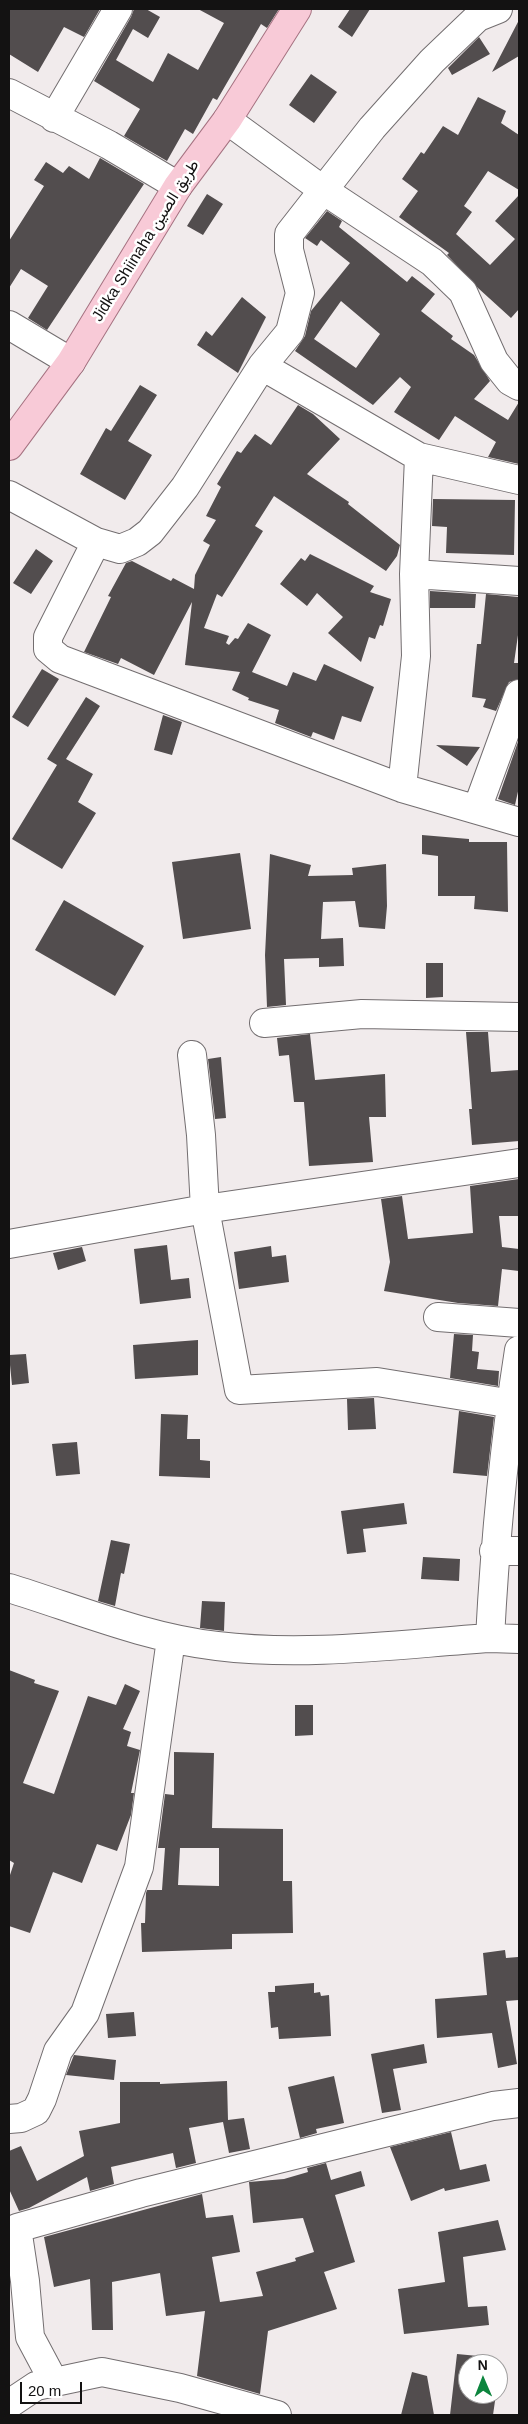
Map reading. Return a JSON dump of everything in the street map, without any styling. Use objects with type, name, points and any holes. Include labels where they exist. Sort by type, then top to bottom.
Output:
[{"type":"main road","name":"Jidka Shiinaha طريق الصين","points":[[9,446],[71,362],[178,186],[227,120],[297,9]]},
{"type":"street","points":[[54,118],[118,9]]},
{"type":"street","points":[[9,495],[96,542],[120,549],[137,542],[150,532],[185,487],[262,366],[290,332],[300,293],[289,250],[289,234],[372,128],[432,61],[478,17],[498,9]]},
{"type":"street","points":[[9,93],[109,145],[178,186]]},
{"type":"street","points":[[227,120],[323,190],[432,262],[463,292],[494,361],[510,381],[519,386]]},
{"type":"street","points":[[9,325],[71,362]]},
{"type":"street","points":[[262,366],[419,457],[519,480]]},
{"type":"street","points":[[402,788],[416,656],[414,574],[419,457]]},
{"type":"street","points":[[96,542],[48,637],[48,649],[60,658],[402,788],[519,822]]},
{"type":"street","points":[[414,574],[519,581]]},
{"type":"street","points":[[477,809],[519,694]]},
{"type":"street","points":[[264,1024],[362,1014],[519,1017]]},
{"type":"street","points":[[192,1055],[201,1135],[205,1209],[239,1390],[377,1382],[515,1405]]},
{"type":"street","points":[[9,1244],[205,1209],[519,1163]]},
{"type":"street","points":[[438,1317],[519,1323]]},
{"type":"street","points":[[490,1638],[507,1551],[519,1350]]},
{"type":"street","points":[[9,1588],[171,1639],[218,1646],[308,1650],[490,1638],[519,1640]]},
{"type":"street","points":[[9,2119],[21,2118],[36,2111],[42,2099],[58,2051],[85,2013],[139,1866],[171,1639]]},
{"type":"street","points":[[54,2382],[30,2337],[25,2281],[17,2228],[141,2193],[493,2106],[519,2103]]},
{"type":"street","points":[[9,2404],[36,2386],[102,2372],[180,2388],[275,2415]]},
{"type":"building","points":[[9,9],[100,9],[84,37],[64,27],[38,72],[9,54]]},
{"type":"building","points":[[134,9],[146,9],[160,17],[148,38],[133,29],[116,60],[153,82],[168,53],[198,70],[224,23],[198,9],[279,9],[267,28],[261,24],[217,100],[213,98],[193,134],[185,129],[167,161],[124,136],[140,109],[94,81]]},
{"type":"building","points":[[350,9],[370,9],[352,37],[338,27]]},
{"type":"building","points":[[519,20],[519,56],[492,72]]},
{"type":"building","points":[[479,37],[490,54],[452,75],[448,68]]},
{"type":"building","points":[[311,74],[337,92],[314,123],[289,105]]},
{"type":"building","points":[[478,97],[506,111],[501,123],[519,135],[519,190],[488,171],[464,206],[472,212],[456,234],[490,265],[515,239],[495,221],[519,195],[519,309],[511,318],[478,288],[447,255],[449,253],[399,217],[418,191],[402,179],[421,152],[424,154],[443,126],[458,135]]},
{"type":"building","points":[[100,158],[144,184],[47,330],[28,318],[48,286],[21,269],[9,288],[9,241],[44,186],[34,180],[46,162],[63,173],[69,166],[89,179]]},
{"type":"building","points":[[207,194],[223,204],[203,235],[187,226]]},
{"type":"building","points":[[327,211],[342,221],[339,227],[407,282],[412,276],[435,294],[421,311],[453,336],[451,339],[474,355],[490,381],[474,399],[508,420],[519,402],[519,464],[488,457],[496,442],[455,416],[439,440],[394,412],[411,387],[400,377],[373,405],[295,351],[305,336],[311,311],[350,263],[321,240],[317,246],[305,238]],"holes":[[[341,301],[380,334],[356,368],[314,339]]]},
{"type":"building","points":[[242,297],[266,317],[238,373],[197,345],[206,331],[212,336]]},
{"type":"building","points":[[140,385],[157,395],[128,441],[152,455],[125,500],[80,474],[106,428],[111,431]]},
{"type":"building","points":[[298,405],[313,414],[340,439],[307,474],[349,502],[348,504],[400,545],[397,556],[386,571],[274,496],[255,526],[263,531],[222,597],[217,594],[204,628],[229,636],[226,643],[229,645],[235,638],[238,639],[248,623],[271,635],[252,672],[287,686],[293,672],[316,681],[324,664],[374,687],[361,722],[342,716],[334,740],[313,732],[311,737],[275,723],[279,710],[248,700],[249,698],[232,690],[240,672],[185,665],[192,602],[154,675],[121,658],[118,664],[84,652],[111,597],[108,596],[126,563],[132,561],[171,581],[173,578],[194,589],[195,575],[210,545],[203,541],[216,520],[206,516],[221,487],[217,484],[237,451],[241,453],[255,434],[271,445]]},
{"type":"building","points":[[433,499],[515,500],[514,555],[446,553],[447,527],[432,526]]},
{"type":"building","points":[[36,549],[53,561],[31,594],[13,583]]},
{"type":"building","points":[[310,554],[374,586],[370,592],[391,599],[383,626],[380,625],[375,639],[369,637],[361,662],[328,633],[343,617],[317,593],[307,606],[280,584],[301,558],[305,561]]},
{"type":"building","points":[[430,591],[476,594],[475,608],[430,608]]},
{"type":"building","points":[[486,594],[518,597],[519,628],[514,663],[519,663],[519,679],[509,682],[496,711],[483,707],[486,699],[472,697],[477,644],[481,644]]},
{"type":"building","points":[[42,669],[59,679],[28,727],[12,717]]},
{"type":"building","points":[[86,697],[100,706],[66,759],[93,774],[78,802],[96,813],[62,869],[12,839],[57,765],[47,759]]},
{"type":"building","points":[[163,715],[182,722],[172,755],[154,750]]},
{"type":"building","points":[[519,739],[519,787],[515,805],[498,799]]},
{"type":"building","points":[[436,745],[480,747],[467,766]]},
{"type":"building","points":[[422,835],[469,839],[469,842],[507,842],[508,912],[474,909],[475,896],[438,896],[438,856],[422,854]]},
{"type":"building","points":[[240,853],[251,929],[183,939],[172,862]]},
{"type":"building","points":[[270,854],[311,865],[308,876],[353,875],[352,868],[386,864],[387,906],[385,929],[359,927],[355,901],[323,902],[321,939],[343,938],[344,966],[319,967],[319,958],[284,959],[286,1005],[267,1007],[265,955]]},
{"type":"building","points":[[64,900],[144,946],[115,996],[35,950]]},
{"type":"building","points":[[426,963],[443,963],[443,997],[426,998]]},
{"type":"building","points":[[466,1032],[488,1032],[491,1072],[519,1070],[519,1141],[472,1145],[469,1109],[472,1109]]},
{"type":"building","points":[[310,1034],[315,1080],[385,1074],[386,1117],[369,1117],[373,1162],[309,1166],[304,1102],[294,1102],[289,1055],[279,1056],[277,1038]]},
{"type":"building","points":[[221,1057],[226,1118],[215,1119],[208,1059]]},
{"type":"building","points":[[519,1179],[519,1216],[499,1216],[502,1247],[519,1249],[519,1271],[502,1269],[498,1306],[458,1303],[384,1291],[390,1262],[381,1199],[402,1196],[408,1239],[473,1233],[470,1186]]},
{"type":"building","points":[[167,1245],[171,1280],[189,1278],[191,1298],[140,1304],[134,1249]]},
{"type":"building","points":[[271,1246],[272,1257],[286,1255],[289,1282],[239,1289],[234,1252]]},
{"type":"building","points":[[82,1247],[86,1261],[58,1270],[53,1253]]},
{"type":"building","points":[[454,1334],[473,1335],[472,1351],[479,1352],[477,1369],[499,1371],[498,1386],[450,1378]]},
{"type":"building","points":[[198,1340],[198,1375],[135,1379],[133,1345]]},
{"type":"building","points":[[26,1354],[29,1383],[12,1385],[9,1355]]},
{"type":"building","points":[[374,1398],[376,1429],[348,1430],[347,1399]]},
{"type":"building","points":[[459,1411],[494,1417],[487,1476],[453,1473]]},
{"type":"building","points":[[161,1414],[188,1415],[187,1439],[200,1439],[200,1460],[210,1461],[210,1478],[159,1476]]},
{"type":"building","points":[[77,1442],[80,1474],[56,1476],[52,1444]]},
{"type":"building","points":[[404,1503],[407,1524],[363,1529],[366,1552],[347,1554],[341,1511]]},
{"type":"building","points":[[111,1540],[130,1544],[124,1574],[121,1573],[115,1606],[98,1601]]},
{"type":"building","points":[[423,1557],[460,1559],[459,1581],[421,1579]]},
{"type":"building","points":[[202,1601],[225,1602],[224,1631],[200,1628]]},
{"type":"building","points":[[9,1670],[35,1680],[34,1683],[59,1691],[23,1783],[54,1794],[88,1696],[116,1705],[125,1684],[140,1691],[123,1729],[131,1732],[127,1746],[140,1750],[131,1793],[134,1793],[131,1815],[117,1851],[97,1844],[82,1883],[53,1872],[30,1933],[9,1926],[9,1878],[14,1863],[9,1860]]},
{"type":"building","points":[[295,1705],[313,1705],[313,1735],[295,1736]]},
{"type":"building","points":[[174,1752],[214,1753],[212,1828],[283,1829],[283,1881],[292,1881],[293,1933],[232,1934],[232,1949],[142,1952],[141,1923],[145,1923],[146,1893],[147,1890],[162,1890],[165,1848],[158,1848],[165,1794],[174,1795]],"holes":[[[180,1848],[219,1848],[219,1886],[178,1885]]]},
{"type":"building","points":[[505,1950],[506,1958],[518,1957],[519,2000],[506,2001],[517,2064],[498,2068],[492,2033],[437,2038],[435,1999],[487,1995],[483,1953]]},
{"type":"building","points":[[314,1983],[314,1993],[320,1992],[321,1996],[329,1995],[331,2036],[279,2039],[278,2027],[271,2028],[268,1992],[275,1992],[275,1986]]},
{"type":"building","points":[[134,2012],[136,2036],[108,2038],[106,2014]]},
{"type":"building","points":[[424,2044],[427,2063],[393,2069],[401,2110],[382,2113],[371,2054]]},
{"type":"building","points":[[74,2055],[116,2060],[114,2080],[66,2075]]},
{"type":"building","points":[[334,2076],[344,2123],[316,2129],[317,2133],[300,2138],[288,2087]]},
{"type":"building","points":[[227,2081],[228,2120],[244,2118],[250,2149],[229,2153],[223,2122],[189,2128],[196,2163],[176,2168],[173,2153],[111,2167],[114,2184],[90,2191],[87,2177],[29,2208],[19,2211],[9,2189],[9,2151],[21,2146],[37,2181],[84,2156],[79,2131],[120,2123],[120,2082],[160,2082],[160,2084]]},
{"type":"building","points":[[451,2132],[460,2170],[486,2164],[490,2181],[445,2191],[444,2188],[411,2201],[390,2147]]},
{"type":"building","points":[[326,2163],[331,2180],[361,2171],[365,2186],[335,2195],[355,2262],[324,2272],[337,2309],[268,2331],[260,2394],[197,2376],[205,2311],[166,2316],[160,2273],[112,2282],[113,2330],[92,2330],[90,2279],[54,2287],[44,2237],[202,2194],[206,2218],[233,2215],[240,2252],[212,2257],[220,2302],[263,2296],[256,2272],[296,2261],[295,2258],[314,2252],[303,2218],[253,2223],[249,2182],[284,2179],[308,2172],[307,2168]]},
{"type":"building","points":[[498,2220],[506,2250],[463,2257],[468,2307],[487,2306],[489,2325],[404,2334],[398,2289],[445,2282],[438,2232]]},
{"type":"building","points":[[458,2354],[458,2404],[495,2404],[493,2415],[450,2415]]},
{"type":"building","points":[[412,2372],[427,2376],[434,2415],[401,2415]]}]
